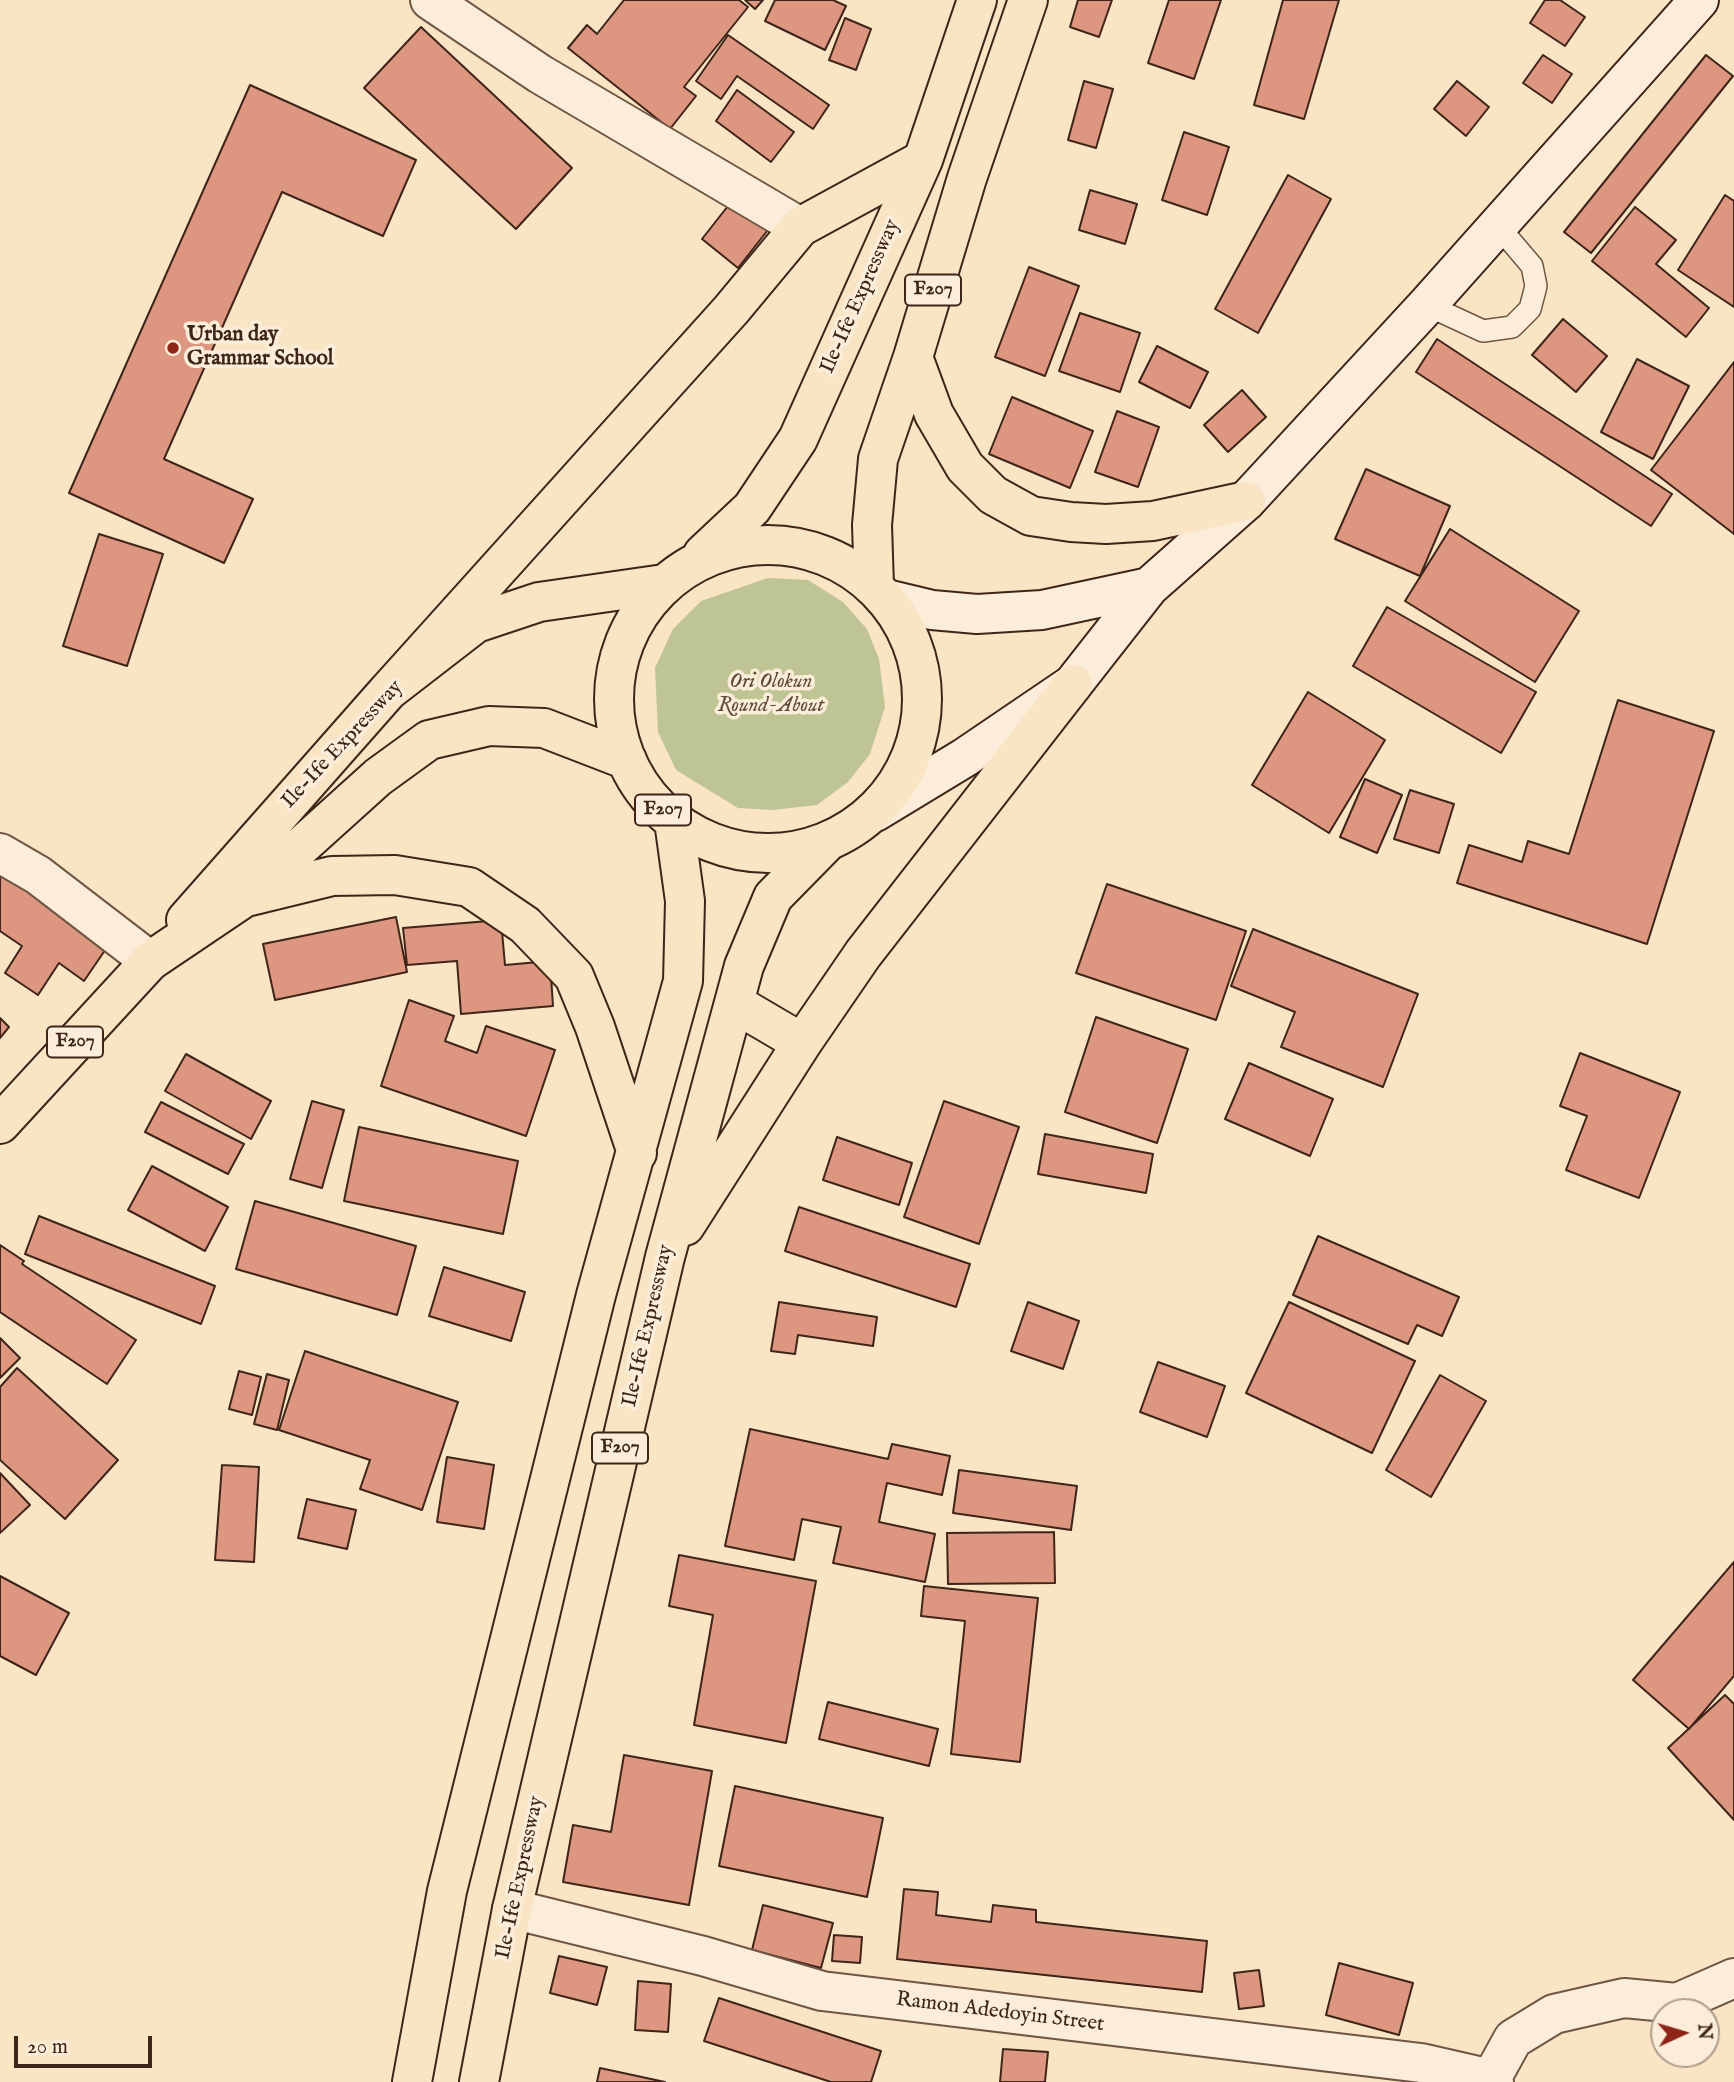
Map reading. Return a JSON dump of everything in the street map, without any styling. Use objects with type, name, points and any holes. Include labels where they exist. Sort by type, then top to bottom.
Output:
[{"type":"main road","name":"Ile-Ife Expressway","points":[[150,961],[388,691],[476,623],[540,602],[678,574],[752,508],[798,439],[923,160],[977,0]]},
{"type":"main road","name":"F207","points":[[880,593],[872,525],[878,459],[913,357],[967,178],[1028,0]]},
{"type":"main road","points":[[388,691],[731,310],[800,227],[923,160]]},
{"type":"main road","points":[[913,357],[934,414],[965,467],[993,495],[1031,516],[1106,524],[1153,521],[1246,501]]},
{"type":"main road","name":"F207","points":[[788,544],[834,558],[880,593],[911,638],[922,684],[920,731],[903,775],[875,812],[852,829],[827,842],[774,854],[722,847],[674,821],[647,794],[627,760],[615,714],[617,666],[635,621],[678,574],[739,546],[788,544]]},
{"type":"main road","points":[[665,1257],[802,1043],[863,954],[1073,684]]},
{"type":"main road","name":"F207","points":[[0,1124],[150,961],[245,897],[378,777],[429,740],[489,726],[544,728],[627,760]]},
{"type":"main road","name":"F207","points":[[412,2082],[447,1891],[593,1309],[683,981],[685,901],[674,821]]},
{"type":"main road","name":"Ile-Ife Expressway","points":[[479,2082],[513,1909],[665,1257],[744,966],[773,897],[827,842]]},
{"type":"main road","points":[[245,897],[332,876],[395,875],[469,887],[526,925],[574,976],[595,1027],[637,1153]]},
{"type":"main road","points":[[734,1003],[802,1043]]},
{"type":"street","points":[[430,0],[540,74],[800,227]]},
{"type":"street","points":[[875,812],[929,780],[1073,684],[1149,587],[1246,501],[1427,305],[1699,0]]},
{"type":"street","points":[[880,593],[932,610],[977,614],[1042,610],[1149,587]]},
{"type":"street","points":[[0,853],[38,875],[150,961]]},
{"type":"street","name":"Ramon Adedoyin Street","points":[[513,1909],[703,1956],[822,1991],[1421,2063],[1492,2081]]},
{"type":"street","points":[[1492,2081],[1513,2039],[1554,2014],[1624,1998],[1677,2003],[1734,1978]]},
{"type":"lane","points":[[1427,305],[1483,331],[1512,327],[1530,309],[1536,286],[1532,266],[1498,226]]},
{"type":"green space","name":"Ori Olokun Round-About","points":[[768,578],[808,580],[843,602],[867,629],[879,659],[885,707],[870,754],[848,782],[817,805],[773,810],[738,808],[676,770],[658,732],[655,668],[673,629],[701,601]]},
{"type":"building","points":[[624,0],[739,0],[748,7],[684,87],[696,96],[670,129],[568,48],[587,25],[597,34]]},
{"type":"building","points":[[745,0],[763,0],[755,9]]},
{"type":"building","points":[[775,0],[833,0],[846,6],[825,50],[765,21]]},
{"type":"building","points":[[1078,0],[1112,0],[1099,37],[1070,27]]},
{"type":"building","points":[[1169,0],[1221,0],[1194,79],[1148,63]]},
{"type":"building","points":[[1283,0],[1339,0],[1304,119],[1254,105]]},
{"type":"building","points":[[1545,0],[1560,0],[1585,17],[1565,46],[1530,23]]},
{"type":"building","points":[[845,18],[871,29],[856,70],[829,60]]},
{"type":"building","points":[[421,27],[572,168],[516,229],[364,88]]},
{"type":"building","points":[[728,35],[829,105],[813,129],[737,76],[721,99],[696,81]]},
{"type":"building","points":[[1543,55],[1572,74],[1552,103],[1523,83]]},
{"type":"building","points":[[1706,55],[1733,76],[1591,253],[1564,232]]},
{"type":"building","points":[[1084,81],[1113,89],[1096,148],[1068,140]]},
{"type":"building","points":[[1457,81],[1489,107],[1466,136],[1434,109]]},
{"type":"building","name":"Urban day Grammar School","points":[[250,85],[416,160],[383,236],[282,192],[164,459],[253,499],[224,563],[69,493]]},
{"type":"building","points":[[737,90],[794,132],[771,162],[716,121]]},
{"type":"building","points":[[1184,132],[1229,147],[1207,215],[1162,200]]},
{"type":"building","points":[[1288,175],[1331,199],[1258,333],[1215,309]]},
{"type":"building","points":[[1090,190],[1137,204],[1125,244],[1079,230]]},
{"type":"building","points":[[1725,195],[1734,201],[1734,307],[1678,270]]},
{"type":"building","points":[[735,197],[771,226],[738,268],[702,239]]},
{"type":"building","points":[[1635,207],[1676,240],[1656,264],[1709,308],[1686,337],[1592,261]]},
{"type":"building","points":[[1029,267],[1079,286],[1045,376],[995,357]]},
{"type":"building","points":[[1080,313],[1140,333],[1120,392],[1059,371]]},
{"type":"building","points":[[1563,319],[1607,356],[1576,392],[1532,355]]},
{"type":"building","points":[[1437,339],[1672,494],[1651,526],[1416,372]]},
{"type":"building","points":[[1157,346],[1208,372],[1190,408],[1139,382]]},
{"type":"building","points":[[1637,359],[1689,386],[1653,459],[1601,432]]},
{"type":"building","points":[[1734,362],[1734,534],[1651,470]]},
{"type":"building","points":[[1242,390],[1266,417],[1228,452],[1204,425]]},
{"type":"building","points":[[1012,397],[1093,431],[1070,488],[989,454]]},
{"type":"building","points":[[1117,411],[1159,427],[1138,487],[1095,472]]},
{"type":"building","points":[[1366,469],[1450,506],[1420,576],[1335,539]]},
{"type":"building","points":[[1450,529],[1579,611],[1535,682],[1405,601]]},
{"type":"building","points":[[99,534],[163,554],[127,666],[63,646]]},
{"type":"building","points":[[1387,607],[1536,692],[1501,753],[1353,666]]},
{"type":"building","points":[[1308,692],[1385,740],[1329,833],[1252,785]]},
{"type":"building","points":[[1618,700],[1714,731],[1647,944],[1457,883],[1469,845],[1522,862],[1528,841],[1569,854]]},
{"type":"building","points":[[1365,779],[1402,795],[1377,853],[1340,837]]},
{"type":"building","points":[[1410,790],[1454,804],[1439,853],[1394,839]]},
{"type":"building","points":[[0,860],[114,937],[84,981],[59,963],[38,995],[5,973],[22,946],[0,931]]},
{"type":"building","points":[[1107,884],[1246,931],[1216,1020],[1076,973]]},
{"type":"building","points":[[396,917],[407,972],[275,1000],[263,944]]},
{"type":"building","points":[[501,920],[505,965],[550,961],[553,1006],[461,1014],[457,961],[407,965],[403,928]]},
{"type":"building","points":[[1253,929],[1418,994],[1383,1087],[1281,1047],[1295,1012],[1231,986]]},
{"type":"building","points":[[409,1000],[454,1016],[445,1041],[477,1053],[486,1026],[555,1050],[526,1136],[381,1086]]},
{"type":"building","points":[[1096,1017],[1188,1049],[1157,1143],[1065,1112]]},
{"type":"building","points":[[0,1018],[9,1027],[0,1038]]},
{"type":"building","points":[[1580,1053],[1680,1092],[1639,1198],[1566,1170],[1587,1116],[1560,1106]]},
{"type":"building","points":[[186,1054],[271,1101],[251,1139],[165,1091]]},
{"type":"building","points":[[1249,1063],[1333,1099],[1310,1156],[1225,1119]]},
{"type":"building","points":[[312,1101],[344,1110],[322,1188],[290,1179]]},
{"type":"building","points":[[944,1101],[1019,1127],[979,1244],[904,1217]]},
{"type":"building","points":[[161,1102],[244,1144],[228,1174],[145,1132]]},
{"type":"building","points":[[359,1127],[518,1161],[503,1234],[344,1201]]},
{"type":"building","points":[[1045,1134],[1153,1154],[1146,1193],[1038,1174]]},
{"type":"building","points":[[837,1137],[912,1163],[899,1205],[823,1180]]},
{"type":"building","points":[[152,1166],[228,1207],[205,1251],[128,1210]]},
{"type":"building","points":[[255,1201],[416,1246],[397,1315],[236,1269]]},
{"type":"building","points":[[799,1207],[970,1264],[956,1307],[785,1251]]},
{"type":"building","points":[[39,1216],[215,1286],[201,1324],[25,1254]]},
{"type":"building","points":[[1318,1236],[1459,1297],[1442,1336],[1417,1325],[1408,1344],[1293,1295]]},
{"type":"building","points":[[0,1245],[24,1261],[22,1264],[136,1340],[107,1384],[0,1312]]},
{"type":"building","points":[[444,1267],[525,1292],[511,1341],[429,1316]]},
{"type":"building","points":[[779,1302],[877,1317],[873,1346],[798,1335],[795,1354],[771,1351]]},
{"type":"building","points":[[1028,1302],[1079,1321],[1063,1369],[1011,1351]]},
{"type":"building","points":[[1289,1302],[1415,1361],[1372,1453],[1246,1393]]},
{"type":"building","points":[[0,1338],[20,1358],[0,1378]]},
{"type":"building","points":[[305,1351],[458,1402],[422,1510],[360,1489],[370,1460],[279,1430]]},
{"type":"building","points":[[1158,1362],[1225,1386],[1207,1437],[1140,1412]]},
{"type":"building","points":[[17,1368],[118,1460],[65,1519],[0,1460],[0,1387]]},
{"type":"building","points":[[239,1371],[261,1377],[252,1415],[229,1409]]},
{"type":"building","points":[[267,1374],[289,1380],[277,1430],[254,1424]]},
{"type":"building","points":[[1440,1375],[1486,1401],[1431,1497],[1386,1470]]},
{"type":"building","points":[[750,1429],[888,1459],[892,1444],[950,1456],[942,1495],[887,1483],[879,1522],[935,1534],[925,1582],[833,1563],[841,1527],[802,1519],[794,1560],[725,1546]]},
{"type":"building","points":[[447,1457],[494,1465],[484,1529],[437,1522]]},
{"type":"building","points":[[222,1465],[259,1467],[254,1562],[215,1560]]},
{"type":"building","points":[[959,1470],[1077,1486],[1071,1530],[953,1513]]},
{"type":"building","points":[[0,1473],[30,1505],[0,1533]]},
{"type":"building","points":[[307,1499],[356,1510],[347,1549],[298,1538]]},
{"type":"building","points":[[1054,1532],[1055,1583],[948,1584],[947,1533]]},
{"type":"building","points":[[679,1555],[816,1581],[786,1743],[694,1725],[713,1615],[669,1606]]},
{"type":"building","points":[[1734,1562],[1734,1676],[1689,1729],[1633,1680]]},
{"type":"building","points":[[0,1576],[69,1613],[36,1675],[0,1656]]},
{"type":"building","points":[[924,1586],[1038,1598],[1020,1762],[951,1754],[965,1621],[921,1616]]},
{"type":"building","points":[[1725,1695],[1734,1704],[1734,1820],[1668,1748]]},
{"type":"building","points":[[828,1702],[938,1729],[929,1766],[819,1739]]},
{"type":"building","points":[[624,1755],[712,1771],[689,1905],[563,1882],[573,1825],[611,1832]]},
{"type":"building","points":[[735,1786],[883,1818],[867,1897],[719,1866]]},
{"type":"building","points":[[904,1889],[938,1892],[936,1915],[991,1922],[993,1905],[1036,1910],[1036,1922],[1207,1941],[1202,1992],[897,1959]]},
{"type":"building","points":[[763,1905],[833,1923],[821,1968],[752,1950]]},
{"type":"building","points":[[834,1935],[862,1937],[860,1963],[832,1961]]},
{"type":"building","points":[[559,1956],[607,1967],[597,2005],[550,1993]]},
{"type":"building","points":[[1339,1963],[1413,1983],[1399,2035],[1326,2015]]},
{"type":"building","points":[[1259,1970],[1264,2006],[1239,2009],[1234,1973]]},
{"type":"building","points":[[638,1981],[671,1984],[668,2032],[635,2030]]},
{"type":"building","points":[[719,1998],[881,2051],[871,2082],[831,2082],[704,2041]]},
{"type":"building","points":[[1003,2049],[1048,2052],[1045,2082],[1000,2082]]},
{"type":"building","points":[[600,2068],[665,2082],[597,2082]]},
{"type":"place","name":"Urban day Grammar School","points":[[173,348]]}]
